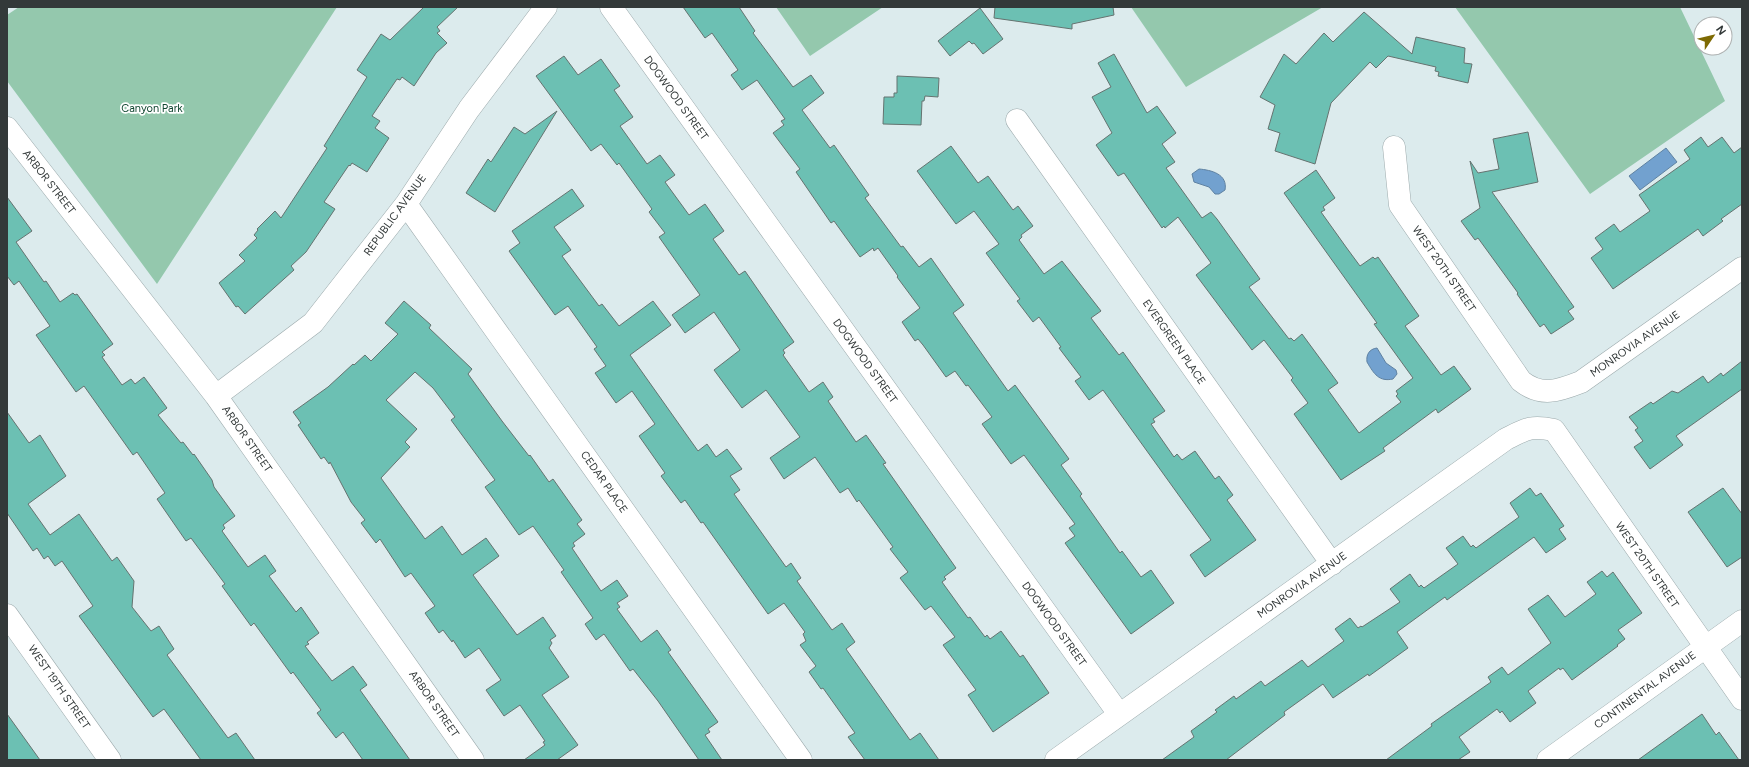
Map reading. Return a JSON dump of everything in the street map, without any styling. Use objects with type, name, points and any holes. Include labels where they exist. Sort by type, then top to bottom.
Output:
[{"type":"street","name":"REPUBLIC AVENUE","points":[[216,396],[313,323],[406,204],[469,109],[546,7]]},
{"type":"street","name":"DOGWOOD STREET","points":[[611,7],[1119,714]]},
{"type":"street","name":"EVERGREEN PLACE","points":[[1017,120],[1332,564]]},
{"type":"street","name":"ARBOR STREET","points":[[7,128],[216,396],[473,760]]},
{"type":"street","name":"WEST 20TH STREET","points":[[1394,148],[1400,205],[1521,380]]},
{"type":"street","name":"CEDAR PLACE","points":[[406,204],[801,760]]},
{"type":"street","name":"MONROVIA AVENUE","points":[[1521,380],[1530,388],[1549,391],[1563,390],[1581,382],[1742,268]]},
{"type":"street","name":"MONROVIA AVENUE","points":[[1056,760],[1506,439],[1522,431],[1538,426],[1554,430]]},
{"type":"street","name":"WEST 20TH STREET","points":[[1554,430],[1704,647],[1742,699]]},
{"type":"street","name":"WEST 19TH STREET","points":[[7,615],[110,760]]},
{"type":"street","name":"CONTINENTAL AVENUE","points":[[1548,760],[1742,621]]},
{"type":"green space","name":"Canyon Park","points":[[19,7],[337,7],[157,284],[7,81],[7,15]]},
{"type":"green space","points":[[776,7],[883,7],[810,56]]},
{"type":"green space","points":[[1131,7],[1323,7],[1186,87]]},
{"type":"green space","points":[[1455,7],[1680,7],[1693,34],[1693,56],[1703,56],[1725,101],[1590,194]]},
{"type":"water","points":[[1666,148],[1677,162],[1640,190],[1629,176]]},
{"type":"water","points":[[1199,169],[1209,170],[1218,174],[1224,180],[1225,190],[1219,194],[1215,194],[1209,187],[1194,182],[1192,174]]},
{"type":"water","points":[[1377,348],[1386,363],[1396,370],[1397,374],[1393,379],[1388,380],[1380,378],[1367,362],[1369,353]]},
{"type":"building","points":[[424,7],[458,7],[437,27],[440,31],[437,33],[447,43],[436,53],[414,86],[402,77],[400,80],[397,79],[372,116],[380,121],[375,128],[389,138],[367,172],[352,163],[350,166],[349,165],[324,202],[335,209],[306,252],[291,266],[294,270],[245,314],[238,306],[236,307],[219,283],[245,261],[239,255],[257,238],[254,235],[258,230],[257,229],[275,211],[281,218],[327,148],[324,146],[367,77],[357,70],[381,34],[390,40]]},
{"type":"building","points":[[683,7],[739,7],[755,31],[753,33],[793,87],[811,75],[824,93],[802,110],[830,148],[834,145],[869,195],[865,198],[901,247],[903,246],[919,267],[931,258],[964,305],[953,313],[1008,391],[1015,385],[1069,459],[1061,465],[1082,494],[1080,496],[1120,553],[1122,551],[1141,577],[1151,570],[1174,603],[1131,634],[1065,543],[1075,536],[1069,528],[1075,524],[1024,455],[1011,464],[982,424],[992,417],[968,385],[966,386],[955,371],[946,377],[923,345],[918,339],[915,341],[902,322],[920,308],[878,248],[874,251],[873,248],[860,257],[834,221],[831,223],[796,172],[800,169],[773,133],[784,125],[781,121],[785,119],[757,80],[742,90],[731,75],[738,70],[712,33],[705,38]]},
{"type":"building","points":[[995,7],[1113,7],[1114,15],[1072,24],[1072,29],[994,18]]},
{"type":"building","points":[[980,8],[1003,39],[983,54],[974,43],[972,44],[969,41],[950,56],[938,41]]},
{"type":"building","points":[[1364,12],[1412,54],[1416,37],[1465,48],[1464,63],[1472,64],[1468,83],[1438,76],[1439,72],[1435,71],[1436,67],[1388,56],[1376,68],[1370,62],[1331,103],[1315,164],[1275,151],[1280,133],[1268,129],[1275,105],[1260,97],[1284,54],[1296,64],[1324,33],[1333,42]]},
{"type":"building","points":[[1114,54],[1147,113],[1157,106],[1176,133],[1162,144],[1175,162],[1166,168],[1202,218],[1211,212],[1217,219],[1260,279],[1249,287],[1289,339],[1291,338],[1294,341],[1302,334],[1338,383],[1328,390],[1359,433],[1401,402],[1396,396],[1398,394],[1396,391],[1413,378],[1374,324],[1377,323],[1284,193],[1316,170],[1335,198],[1323,207],[1325,210],[1321,212],[1360,266],[1373,257],[1375,259],[1378,257],[1419,316],[1405,326],[1441,375],[1454,366],[1471,389],[1438,413],[1436,409],[1383,448],[1385,451],[1341,480],[1294,414],[1308,403],[1291,380],[1293,378],[1264,340],[1252,350],[1196,275],[1211,263],[1178,217],[1165,228],[1164,226],[1162,228],[1124,173],[1118,176],[1096,145],[1112,133],[1092,97],[1111,87],[1098,63]]},
{"type":"building","points":[[564,56],[578,75],[601,59],[620,86],[614,90],[633,117],[620,126],[647,164],[660,155],[675,175],[665,182],[689,215],[705,204],[724,231],[713,239],[739,275],[745,271],[794,342],[783,350],[785,353],[783,355],[809,392],[823,382],[833,397],[828,401],[856,442],[866,435],[886,463],[883,464],[956,568],[944,577],[946,579],[942,582],[968,618],[970,617],[985,637],[987,635],[990,639],[1001,631],[1020,657],[1023,655],[1049,693],[993,732],[968,695],[976,690],[943,645],[955,637],[931,606],[925,610],[900,578],[908,572],[890,549],[893,547],[859,500],[857,502],[848,488],[840,493],[815,457],[784,479],[770,458],[800,437],[766,390],[742,408],[714,370],[740,350],[714,312],[685,333],[672,315],[700,295],[659,237],[665,233],[649,212],[652,209],[619,163],[617,165],[601,144],[591,151],[536,76]]},
{"type":"building","points":[[897,76],[939,78],[938,97],[925,96],[924,101],[922,101],[921,125],[883,124],[884,97],[894,97],[894,93],[897,93]]},
{"type":"building","points":[[557,111],[495,212],[466,193],[488,159],[491,162],[514,127],[525,134]]},
{"type":"building","points":[[1528,132],[1538,182],[1492,192],[1574,307],[1568,311],[1574,319],[1551,334],[1544,324],[1540,327],[1517,294],[1518,293],[1478,238],[1475,240],[1461,221],[1480,208],[1470,161],[1478,173],[1499,169],[1493,139]]},
{"type":"building","points":[[1701,137],[1708,147],[1722,137],[1734,153],[1742,147],[1742,204],[1721,219],[1723,221],[1703,236],[1698,229],[1613,289],[1591,258],[1603,249],[1595,238],[1614,224],[1620,232],[1650,211],[1639,195],[1690,159],[1684,150]]},
{"type":"building","points":[[951,146],[978,183],[988,176],[1013,210],[1018,206],[1033,226],[1021,235],[1022,237],[1019,240],[1044,274],[1062,261],[1101,311],[1091,318],[1119,355],[1123,352],[1165,411],[1153,419],[1155,422],[1151,424],[1174,457],[1177,454],[1182,460],[1195,451],[1215,479],[1219,476],[1233,495],[1227,500],[1256,540],[1205,577],[1190,555],[1211,540],[1103,390],[1089,400],[1075,381],[1081,377],[1059,348],[1061,347],[1039,317],[1033,322],[1017,301],[1020,299],[986,253],[999,244],[974,211],[956,224],[917,171]]},
{"type":"building","points":[[572,189],[584,206],[554,227],[571,250],[562,256],[599,306],[602,304],[619,326],[653,301],[671,325],[630,355],[698,451],[707,444],[716,457],[727,449],[742,469],[730,476],[740,490],[734,494],[786,567],[791,563],[801,578],[797,581],[832,630],[842,623],[855,642],[846,649],[910,740],[920,733],[939,760],[865,760],[848,737],[855,733],[823,688],[821,689],[809,672],[816,666],[800,645],[806,641],[803,634],[805,632],[784,603],[768,614],[703,522],[701,523],[685,500],[681,503],[661,476],[665,473],[639,436],[655,424],[632,391],[616,403],[595,373],[606,366],[594,349],[597,347],[568,306],[555,315],[509,251],[520,243],[512,231]]},
{"type":"building","points":[[7,197],[32,231],[16,242],[60,302],[73,293],[75,295],[77,294],[113,344],[102,352],[105,355],[102,357],[122,385],[131,379],[135,384],[144,377],[167,408],[158,415],[181,443],[183,442],[193,455],[194,454],[212,480],[214,487],[235,516],[223,525],[225,528],[222,531],[248,567],[265,555],[276,571],[269,576],[296,612],[301,607],[319,633],[307,642],[309,644],[305,646],[332,681],[353,666],[367,685],[360,690],[410,760],[363,760],[343,732],[336,738],[317,713],[321,710],[293,672],[291,674],[254,623],[251,626],[222,586],[225,584],[191,538],[186,541],[157,499],[165,493],[137,452],[133,455],[84,386],[76,392],[36,335],[50,326],[19,281],[14,285],[7,276]]},
{"type":"building","points":[[404,301],[431,325],[429,328],[472,369],[468,374],[502,421],[529,456],[530,455],[549,482],[553,479],[582,520],[577,524],[585,534],[573,543],[575,546],[572,548],[601,591],[617,580],[628,596],[617,603],[620,607],[617,609],[641,642],[657,630],[671,650],[668,652],[718,722],[708,729],[710,732],[705,735],[722,760],[699,760],[658,701],[633,669],[630,671],[604,634],[596,640],[585,624],[593,618],[561,572],[564,570],[533,526],[519,535],[485,487],[495,480],[451,420],[455,417],[433,388],[415,372],[386,400],[417,429],[405,442],[410,447],[381,478],[425,539],[442,526],[462,555],[486,538],[499,556],[473,575],[517,635],[543,617],[556,636],[550,640],[552,643],[549,648],[569,677],[542,695],[578,745],[557,760],[524,760],[545,745],[543,742],[545,741],[520,705],[504,716],[486,690],[501,680],[479,648],[465,658],[453,640],[452,642],[443,630],[439,633],[425,613],[435,606],[411,573],[405,577],[380,539],[376,543],[361,523],[365,520],[351,502],[330,462],[329,464],[324,457],[321,459],[298,425],[301,423],[293,412],[328,387],[365,355],[371,361],[398,334],[385,323]]},
{"type":"building","points":[[1742,361],[1742,389],[1676,436],[1683,445],[1650,469],[1634,447],[1643,441],[1635,430],[1638,428],[1629,417],[1651,402],[1653,404],[1672,391],[1678,393],[1703,376],[1708,383],[1721,373],[1723,376]]},
{"type":"building","points":[[7,412],[29,443],[40,435],[66,476],[28,504],[50,535],[79,514],[112,561],[117,557],[134,581],[132,607],[151,631],[159,626],[174,649],[167,655],[228,738],[236,733],[255,760],[201,760],[164,709],[153,717],[79,616],[93,606],[62,561],[55,566],[48,556],[44,559],[37,548],[33,551],[7,513]]},
{"type":"building","points":[[1530,488],[1536,496],[1541,493],[1564,526],[1559,529],[1566,539],[1546,553],[1534,537],[1447,600],[1445,597],[1397,632],[1408,648],[1369,676],[1368,674],[1333,698],[1323,684],[1284,712],[1285,715],[1226,760],[1162,760],[1194,737],[1191,731],[1217,712],[1215,710],[1234,696],[1236,699],[1261,681],[1265,686],[1302,660],[1308,667],[1344,641],[1335,629],[1350,618],[1358,628],[1361,626],[1362,627],[1400,602],[1390,589],[1410,574],[1419,587],[1421,585],[1424,588],[1458,564],[1446,548],[1463,536],[1471,547],[1473,545],[1476,548],[1519,517],[1510,503]]},
{"type":"building","points":[[1723,488],[1742,514],[1742,557],[1727,567],[1688,512]]},
{"type":"building","points":[[1602,571],[1607,577],[1613,572],[1642,613],[1618,630],[1625,639],[1617,645],[1618,646],[1572,680],[1563,668],[1560,670],[1559,668],[1528,691],[1536,703],[1510,722],[1502,711],[1500,713],[1497,709],[1459,737],[1470,752],[1458,760],[1386,760],[1432,726],[1431,724],[1491,682],[1488,677],[1502,667],[1508,675],[1551,643],[1528,609],[1548,595],[1565,617],[1596,594],[1587,582]]},
{"type":"building","points":[[7,714],[40,760],[7,760]]},
{"type":"building","points":[[1702,714],[1716,735],[1719,732],[1739,760],[1638,760]]}]
